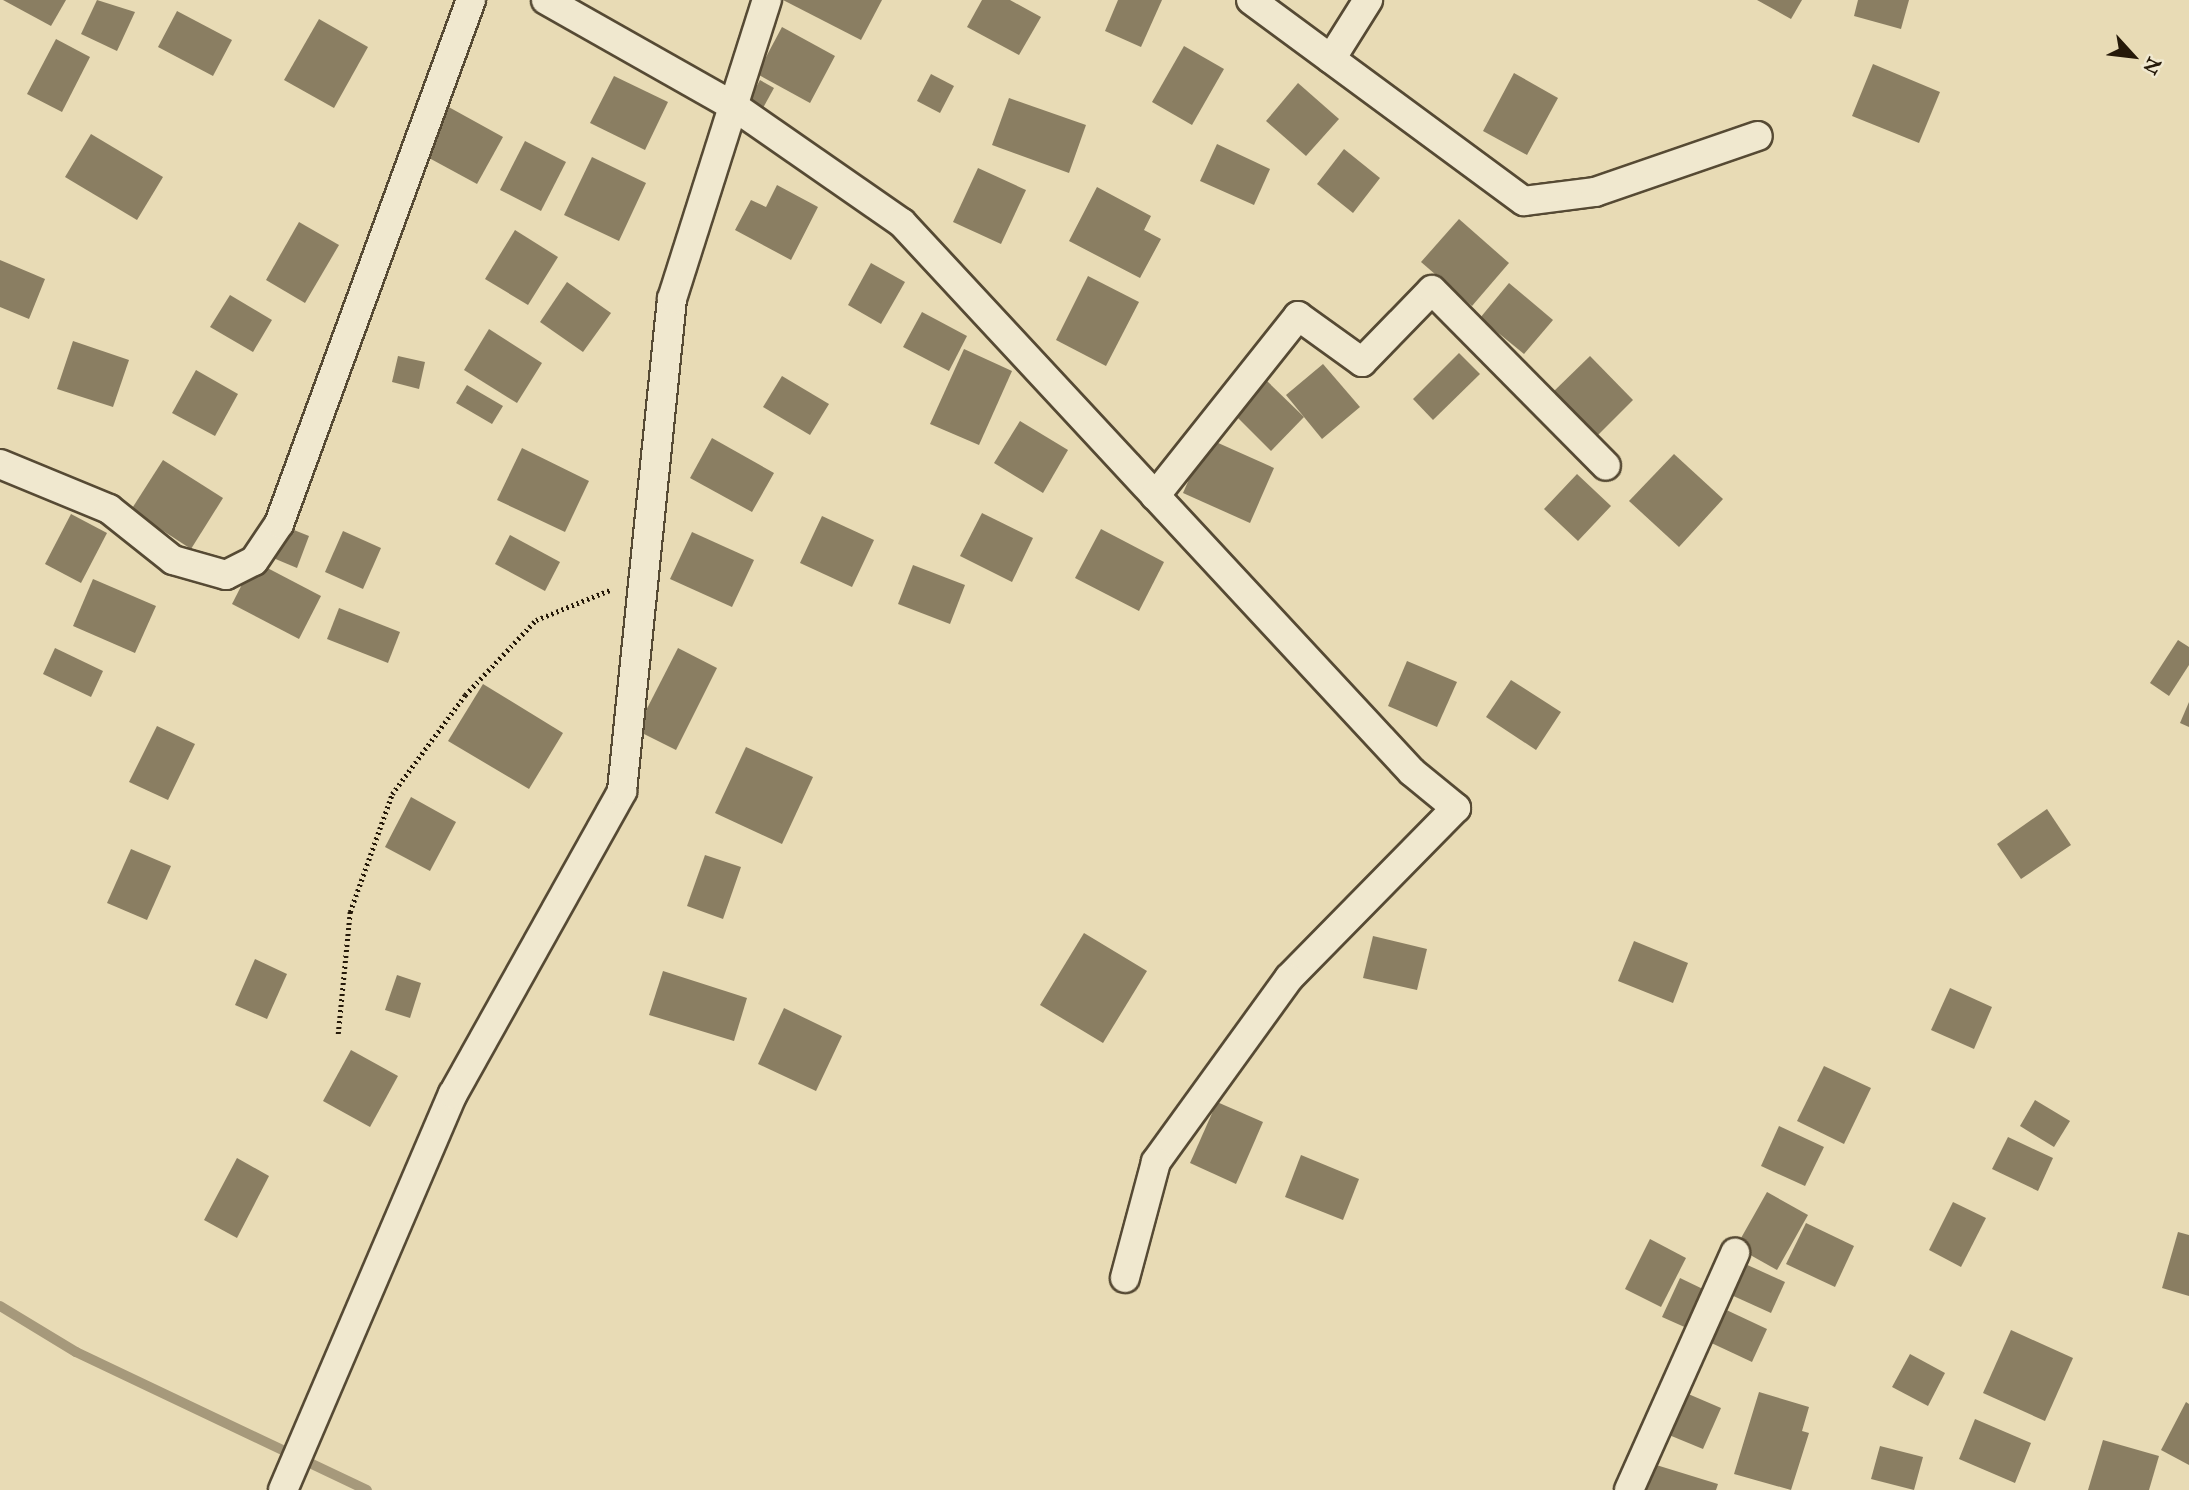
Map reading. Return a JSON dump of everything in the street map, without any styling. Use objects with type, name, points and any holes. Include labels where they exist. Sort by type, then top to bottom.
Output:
[{"type":"street","points":[[0,464],[109,509],[173,560],[226,575],[254,561],[279,523],[471,0]]},
{"type":"street","points":[[545,0],[735,107],[902,223],[1412,772],[1456,808],[1289,978],[1156,1162],[1125,1278]]},
{"type":"street","points":[[283,1490],[453,1094],[622,791],[672,299],[767,0]]},
{"type":"street","points":[[1251,0],[1524,201],[1595,192],[1758,136]]},
{"type":"street","points":[[1331,59],[1368,0]]},
{"type":"street","points":[[1155,496],[1298,316],[1362,362],[1432,290],[1606,466]]},
{"type":"street","points":[[1629,1490],[1735,1254]]},
{"type":"path","points":[[338,1034],[350,912],[392,794],[465,695],[536,620],[644,576]]},
{"type":"building","points":[[3,0],[66,0],[51,26]]},
{"type":"building","points":[[97,0],[135,12],[117,51],[81,34]]},
{"type":"building","points":[[783,0],[882,0],[861,40]]},
{"type":"building","points":[[982,0],[1010,0],[1041,17],[1019,55],[967,27]]},
{"type":"building","points":[[1118,0],[1162,0],[1141,47],[1105,31]]},
{"type":"building","points":[[1757,0],[1802,0],[1791,19]]},
{"type":"building","points":[[1858,0],[1909,0],[1901,29],[1854,16]]},
{"type":"building","points":[[177,11],[232,40],[213,76],[158,47]]},
{"type":"building","points":[[319,19],[368,47],[334,108],[284,80]]},
{"type":"building","points":[[782,27],[835,56],[810,103],[757,74]]},
{"type":"building","points":[[56,39],[90,57],[62,112],[27,94]]},
{"type":"building","points":[[1184,46],[1224,69],[1192,125],[1152,102]]},
{"type":"building","points":[[1873,64],[1940,92],[1919,143],[1852,116]]},
{"type":"building","points":[[1514,73],[1558,98],[1527,155],[1483,131]]},
{"type":"building","points":[[931,74],[954,86],[940,113],[917,101]]},
{"type":"building","points":[[614,76],[668,102],[645,150],[590,123]]},
{"type":"building","points":[[760,80],[774,88],[758,117],[744,109]]},
{"type":"building","points":[[1298,83],[1339,119],[1306,156],[1266,121]]},
{"type":"building","points":[[1009,98],[1086,125],[1069,173],[992,145]]},
{"type":"building","points":[[445,105],[503,137],[477,184],[418,152]]},
{"type":"building","points":[[91,134],[163,177],[137,220],[65,177]]},
{"type":"building","points":[[525,141],[566,162],[541,211],[500,190]]},
{"type":"building","points":[[1217,144],[1270,169],[1254,205],[1200,181]]},
{"type":"building","points":[[1344,149],[1380,178],[1353,213],[1317,184]]},
{"type":"building","points":[[592,157],[646,183],[619,241],[564,215]]},
{"type":"building","points":[[978,168],[1026,190],[1001,244],[953,222]]},
{"type":"building","points":[[777,185],[818,207],[791,260],[735,230],[751,200],[766,207]]},
{"type":"building","points":[[1097,187],[1151,216],[1144,230],[1161,239],[1140,278],[1069,241]]},
{"type":"building","points":[[1459,219],[1509,263],[1472,306],[1421,262]]},
{"type":"building","points":[[299,222],[339,245],[305,303],[266,280]]},
{"type":"building","points":[[515,230],[558,257],[528,305],[485,279]]},
{"type":"building","points":[[0,260],[45,279],[29,319],[0,307]]},
{"type":"building","points":[[871,263],[905,282],[881,324],[848,305]]},
{"type":"building","points":[[1088,276],[1139,302],[1106,366],[1056,340]]},
{"type":"building","points":[[567,282],[611,313],[583,352],[540,322]]},
{"type":"building","points":[[1509,283],[1553,320],[1524,354],[1480,318]]},
{"type":"building","points":[[230,295],[272,320],[253,352],[210,327]]},
{"type":"building","points":[[922,312],[967,336],[949,371],[903,347]]},
{"type":"building","points":[[489,329],[542,363],[517,403],[464,370]]},
{"type":"building","points":[[73,341],[129,360],[113,407],[57,389]]},
{"type":"building","points":[[964,349],[1012,371],[979,445],[930,424]]},
{"type":"building","points":[[1459,353],[1480,374],[1433,420],[1413,399]]},
{"type":"building","points":[[398,356],[425,362],[419,389],[392,382]]},
{"type":"building","points":[[1590,356],[1633,400],[1596,437],[1552,393]]},
{"type":"building","points":[[1323,364],[1360,407],[1322,439],[1286,395]]},
{"type":"building","points":[[196,370],[238,394],[215,436],[172,413]]},
{"type":"building","points":[[782,376],[829,404],[810,435],[763,407]]},
{"type":"building","points":[[1267,381],[1304,417],[1271,451],[1235,415]]},
{"type":"building","points":[[467,385],[503,406],[492,424],[456,403]]},
{"type":"building","points":[[1020,421],[1068,450],[1043,493],[994,463]]},
{"type":"building","points":[[712,438],[774,473],[752,512],[690,478]]},
{"type":"building","points":[[1207,438],[1274,468],[1250,523],[1183,493]]},
{"type":"building","points":[[522,448],[589,481],[565,532],[497,500]]},
{"type":"building","points":[[1674,454],[1723,499],[1679,547],[1629,501]]},
{"type":"building","points":[[163,460],[223,498],[191,549],[131,510]]},
{"type":"building","points":[[1577,474],[1611,506],[1578,541],[1544,509]]},
{"type":"building","points":[[982,513],[1033,538],[1012,582],[960,556]]},
{"type":"building","points":[[71,514],[107,533],[81,583],[45,564]]},
{"type":"building","points":[[822,516],[874,540],[852,587],[800,563]]},
{"type":"building","points":[[279,524],[309,536],[297,568],[266,555]]},
{"type":"building","points":[[1101,529],[1164,562],[1139,611],[1075,578]]},
{"type":"building","points":[[343,531],[381,548],[363,589],[325,572]]},
{"type":"building","points":[[692,532],[754,560],[732,607],[670,579]]},
{"type":"building","points":[[510,535],[560,562],[545,591],[495,564]]},
{"type":"building","points":[[254,561],[321,596],[299,639],[232,604]]},
{"type":"building","points":[[913,565],[965,585],[950,624],[898,604]]},
{"type":"building","points":[[93,579],[156,606],[135,653],[73,626]]},
{"type":"building","points":[[339,608],[400,632],[388,663],[327,639]]},
{"type":"building","points":[[2178,640],[2189,647],[2189,665],[2169,696],[2150,683]]},
{"type":"building","points":[[55,648],[103,671],[91,697],[43,674]]},
{"type":"building","points":[[678,648],[717,668],[676,750],[636,730]]},
{"type":"building","points":[[1407,661],[1457,682],[1437,727],[1388,706]]},
{"type":"building","points":[[1511,680],[1561,712],[1536,750],[1486,717]]},
{"type":"building","points":[[483,684],[563,733],[529,789],[448,741]]},
{"type":"building","points":[[2189,702],[2189,727],[2180,723]]},
{"type":"building","points":[[157,726],[195,744],[168,800],[129,782]]},
{"type":"building","points":[[746,747],[813,777],[782,844],[715,813]]},
{"type":"building","points":[[411,797],[456,822],[430,871],[385,847]]},
{"type":"building","points":[[2047,809],[2071,845],[2021,879],[1997,844]]},
{"type":"building","points":[[131,849],[171,866],[147,920],[107,903]]},
{"type":"building","points":[[705,855],[741,867],[723,919],[687,906]]},
{"type":"building","points":[[1084,933],[1147,971],[1103,1043],[1040,1005]]},
{"type":"building","points":[[1373,936],[1427,949],[1417,990],[1363,978]]},
{"type":"building","points":[[1634,941],[1688,963],[1673,1003],[1618,981]]},
{"type":"building","points":[[255,959],[287,974],[267,1019],[235,1005]]},
{"type":"building","points":[[663,971],[747,998],[734,1041],[649,1015]]},
{"type":"building","points":[[397,975],[421,983],[410,1018],[385,1010]]},
{"type":"building","points":[[1950,988],[1992,1007],[1974,1049],[1931,1030]]},
{"type":"building","points":[[784,1008],[842,1036],[816,1091],[758,1064]]},
{"type":"building","points":[[351,1050],[398,1076],[370,1127],[323,1101]]},
{"type":"building","points":[[1824,1066],[1871,1088],[1844,1144],[1797,1121]]},
{"type":"building","points":[[2035,1100],[2070,1121],[2054,1147],[2020,1126]]},
{"type":"building","points":[[1217,1102],[1263,1122],[1236,1184],[1190,1163]]},
{"type":"building","points":[[1779,1126],[1824,1147],[1805,1186],[1761,1166]]},
{"type":"building","points":[[2008,1137],[2053,1158],[2038,1191],[1992,1169]]},
{"type":"building","points":[[1301,1155],[1359,1179],[1343,1220],[1285,1197]]},
{"type":"building","points":[[237,1158],[269,1176],[237,1238],[204,1220]]},
{"type":"building","points":[[1767,1192],[1808,1215],[1777,1270],[1736,1247]]},
{"type":"building","points":[[1953,1202],[1986,1218],[1961,1267],[1929,1250]]},
{"type":"building","points":[[1806,1223],[1854,1246],[1835,1287],[1786,1264]]},
{"type":"building","points":[[2178,1232],[2189,1235],[2189,1296],[2162,1288]]},
{"type":"building","points":[[1650,1239],[1686,1258],[1661,1307],[1625,1289]]},
{"type":"building","points":[[1743,1263],[1785,1282],[1771,1313],[1729,1294]]},
{"type":"building","points":[[1680,1278],[1707,1291],[1689,1329],[1662,1317]]},
{"type":"building","points":[[1720,1307],[1767,1329],[1752,1362],[1705,1340]]},
{"type":"building","points":[[2011,1330],[2073,1358],[2045,1421],[1983,1393]]},
{"type":"building","points":[[1910,1354],[1945,1373],[1928,1406],[1892,1387]]},
{"type":"building","points":[[1759,1392],[1809,1407],[1802,1431],[1809,1433],[1791,1490],[1734,1474]]},
{"type":"building","points":[[1686,1393],[1721,1408],[1703,1449],[1669,1435]]},
{"type":"building","points":[[2186,1402],[2189,1404],[2189,1465],[2161,1450]]},
{"type":"building","points":[[1975,1419],[2031,1443],[2015,1483],[1959,1459]]},
{"type":"building","points":[[2103,1440],[2159,1456],[2149,1490],[2088,1490]]},
{"type":"building","points":[[1880,1446],[1923,1457],[1914,1490],[1871,1479]]},
{"type":"building","points":[[1653,1464],[1718,1484],[1716,1490],[1644,1490]]},
{"type":"waterway","points":[[0,1306],[76,1352],[367,1490]]}]
